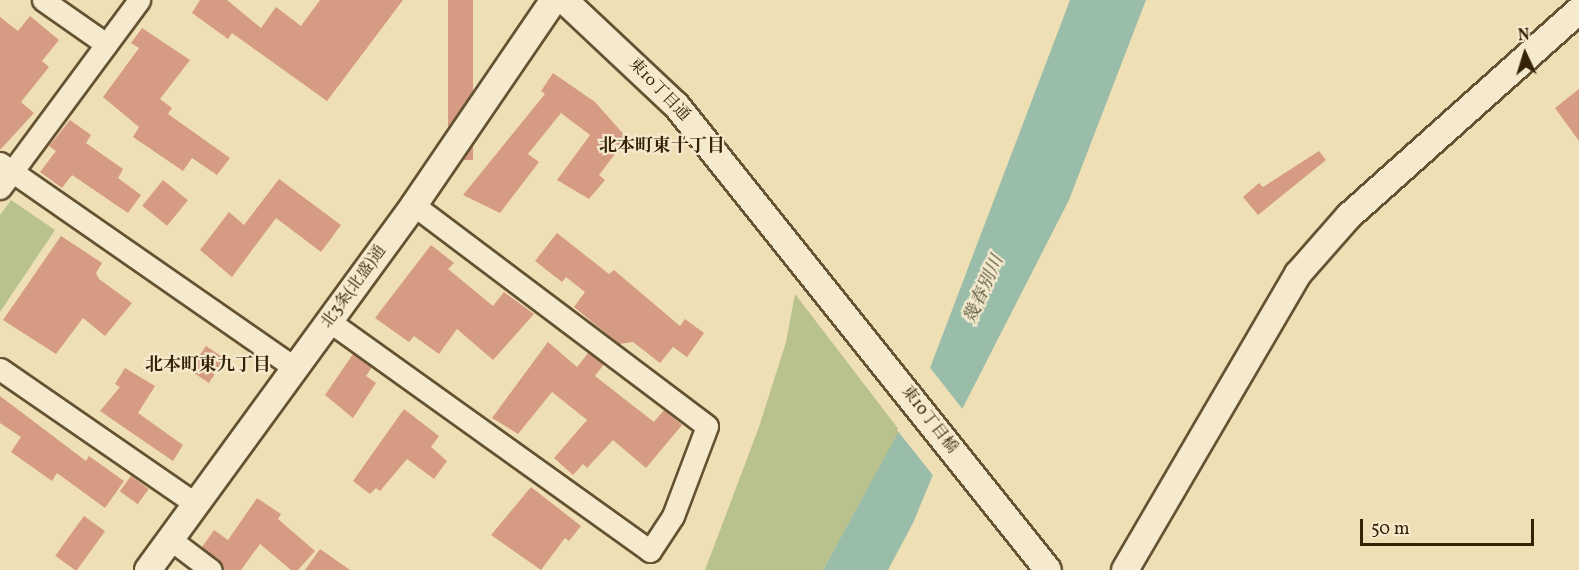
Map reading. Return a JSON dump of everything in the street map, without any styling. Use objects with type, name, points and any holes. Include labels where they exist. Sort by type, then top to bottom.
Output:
[{"type":"street","points":[[43,0],[106,44]]},
{"type":"street","points":[[139,0],[4,174],[295,368]]},
{"type":"street","name":"北3条(北盛)通","points":[[148,570],[414,205],[554,0]]},
{"type":"street","name":"東10丁目通","points":[[564,0],[676,105],[835,302]]},
{"type":"street","points":[[1125,570],[1298,274],[1349,216],[1579,10]]},
{"type":"street","points":[[329,321],[650,551],[673,516],[707,426],[414,205]]},
{"type":"street","name":"東10丁目橋","points":[[835,302],[1048,570]]},
{"type":"street","points":[[0,369],[196,504]]},
{"type":"street","points":[[170,539],[211,570]]},
{"type":"green space","points":[[11,200],[55,230],[0,312],[0,215]]},
{"type":"green space","points":[[795,294],[900,431],[823,570],[705,570],[759,427],[786,342]]},
{"type":"water","name":"幾春別川","points":[[1070,0],[1146,0],[1069,200],[952,429],[913,523],[888,570],[823,570],[922,389]]},
{"type":"pier","points":[[928,365],[964,411],[935,478],[897,430]]},
{"type":"building","points":[[200,0],[227,0],[261,28],[276,7],[301,26],[320,0],[403,0],[327,101],[232,33],[228,39],[192,13]]},
{"type":"building","points":[[448,0],[473,0],[473,160],[448,160]]},
{"type":"building","points":[[30,16],[59,40],[42,61],[49,67],[21,102],[34,113],[0,150],[0,17],[18,31]]},
{"type":"building","points":[[142,28],[190,60],[160,99],[172,108],[168,114],[230,158],[217,175],[192,158],[183,171],[133,137],[139,127],[103,97],[139,48],[131,43]]},
{"type":"building","points":[[553,73],[595,102],[627,138],[599,175],[605,180],[589,199],[557,180],[590,135],[561,113],[528,154],[539,162],[500,213],[463,195],[545,94],[541,91]]},
{"type":"building","points":[[1579,89],[1579,141],[1555,108]]},
{"type":"building","points":[[70,120],[91,135],[86,143],[123,169],[118,178],[141,195],[128,213],[72,175],[62,188],[40,172],[56,151],[49,146]]},
{"type":"building","points":[[1319,151],[1326,160],[1258,215],[1243,197],[1259,183],[1263,187]]},
{"type":"building","points":[[279,179],[341,225],[321,252],[276,218],[232,277],[200,250],[229,212],[244,225]]},
{"type":"building","points":[[163,180],[188,200],[167,226],[142,206]]},
{"type":"building","points":[[557,233],[609,274],[614,270],[680,326],[685,319],[704,333],[687,357],[673,347],[660,363],[633,342],[619,344],[574,307],[585,292],[566,277],[562,282],[535,261]]},
{"type":"building","points":[[61,236],[102,263],[96,273],[99,279],[132,303],[105,336],[83,318],[56,354],[3,320]]},
{"type":"building","points":[[431,245],[454,263],[448,269],[493,306],[504,292],[534,314],[493,360],[457,329],[439,354],[414,336],[409,342],[375,318]]},
{"type":"building","points":[[548,342],[577,367],[588,353],[604,364],[595,376],[654,422],[664,410],[682,425],[646,468],[613,440],[587,468],[583,464],[573,475],[554,458],[587,420],[552,392],[518,434],[492,418]]},
{"type":"building","points":[[206,346],[225,359],[209,383],[190,370]]},
{"type":"building","points":[[353,354],[372,367],[366,376],[376,383],[353,418],[325,395]]},
{"type":"building","points":[[125,368],[155,386],[138,413],[183,445],[173,461],[100,411],[120,387],[115,384]]},
{"type":"building","points":[[0,396],[86,461],[89,456],[124,481],[105,508],[57,473],[52,481],[11,452],[21,437],[0,423]]},
{"type":"building","points":[[404,409],[439,436],[431,447],[447,461],[434,479],[407,459],[380,491],[376,488],[370,494],[353,481]]},
{"type":"building","points":[[131,476],[149,489],[138,504],[120,491]]},
{"type":"building","points":[[531,487],[581,526],[569,541],[565,538],[541,570],[491,535]]},
{"type":"building","points":[[257,498],[281,514],[278,519],[315,551],[298,570],[291,570],[260,544],[241,570],[224,570],[202,547],[214,530],[228,540]]},
{"type":"building","points":[[84,516],[105,531],[77,570],[55,556]]},
{"type":"building","points":[[320,549],[350,570],[305,570]]},
{"type":"district","name":"北本町東十丁目","points":[[662,147]]},
{"type":"district","name":"北本町東九丁目","points":[[208,366]]}]
